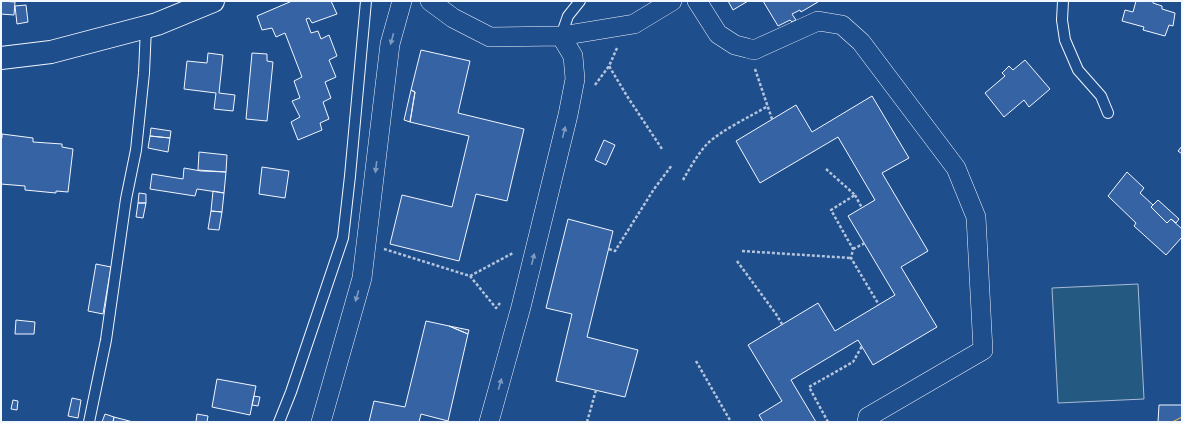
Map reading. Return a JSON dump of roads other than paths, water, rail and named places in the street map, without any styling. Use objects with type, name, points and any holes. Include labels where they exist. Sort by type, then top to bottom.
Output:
[{"type":"main road","points":[[1,58],[51,52],[146,27],[213,1]]},
{"type":"street","points":[[321,422],[362,278],[390,44],[402,1]]},
{"type":"street","points":[[430,1],[453,18],[490,37],[561,36],[626,26],[634,24],[672,1]]},
{"type":"street","points":[[445,1],[453,18]]},
{"type":"street","points":[[697,1],[718,34],[735,45],[754,50],[818,21],[842,25],[860,42],[956,168],[976,216],[983,350],[868,417],[867,422]]},
{"type":"street","points":[[489,422],[521,306],[568,114],[575,79],[573,56],[561,36]]},
{"type":"lane","points":[[279,422],[291,392],[342,238],[350,176],[366,1]]},
{"type":"lane","points":[[561,36],[568,16],[580,1]]},
{"type":"lane","points":[[1063,1],[1062,20],[1065,40],[1078,70],[1101,96],[1108,114]]},
{"type":"lane","points":[[89,422],[106,340],[126,199],[136,150],[144,73],[146,27]]}]
